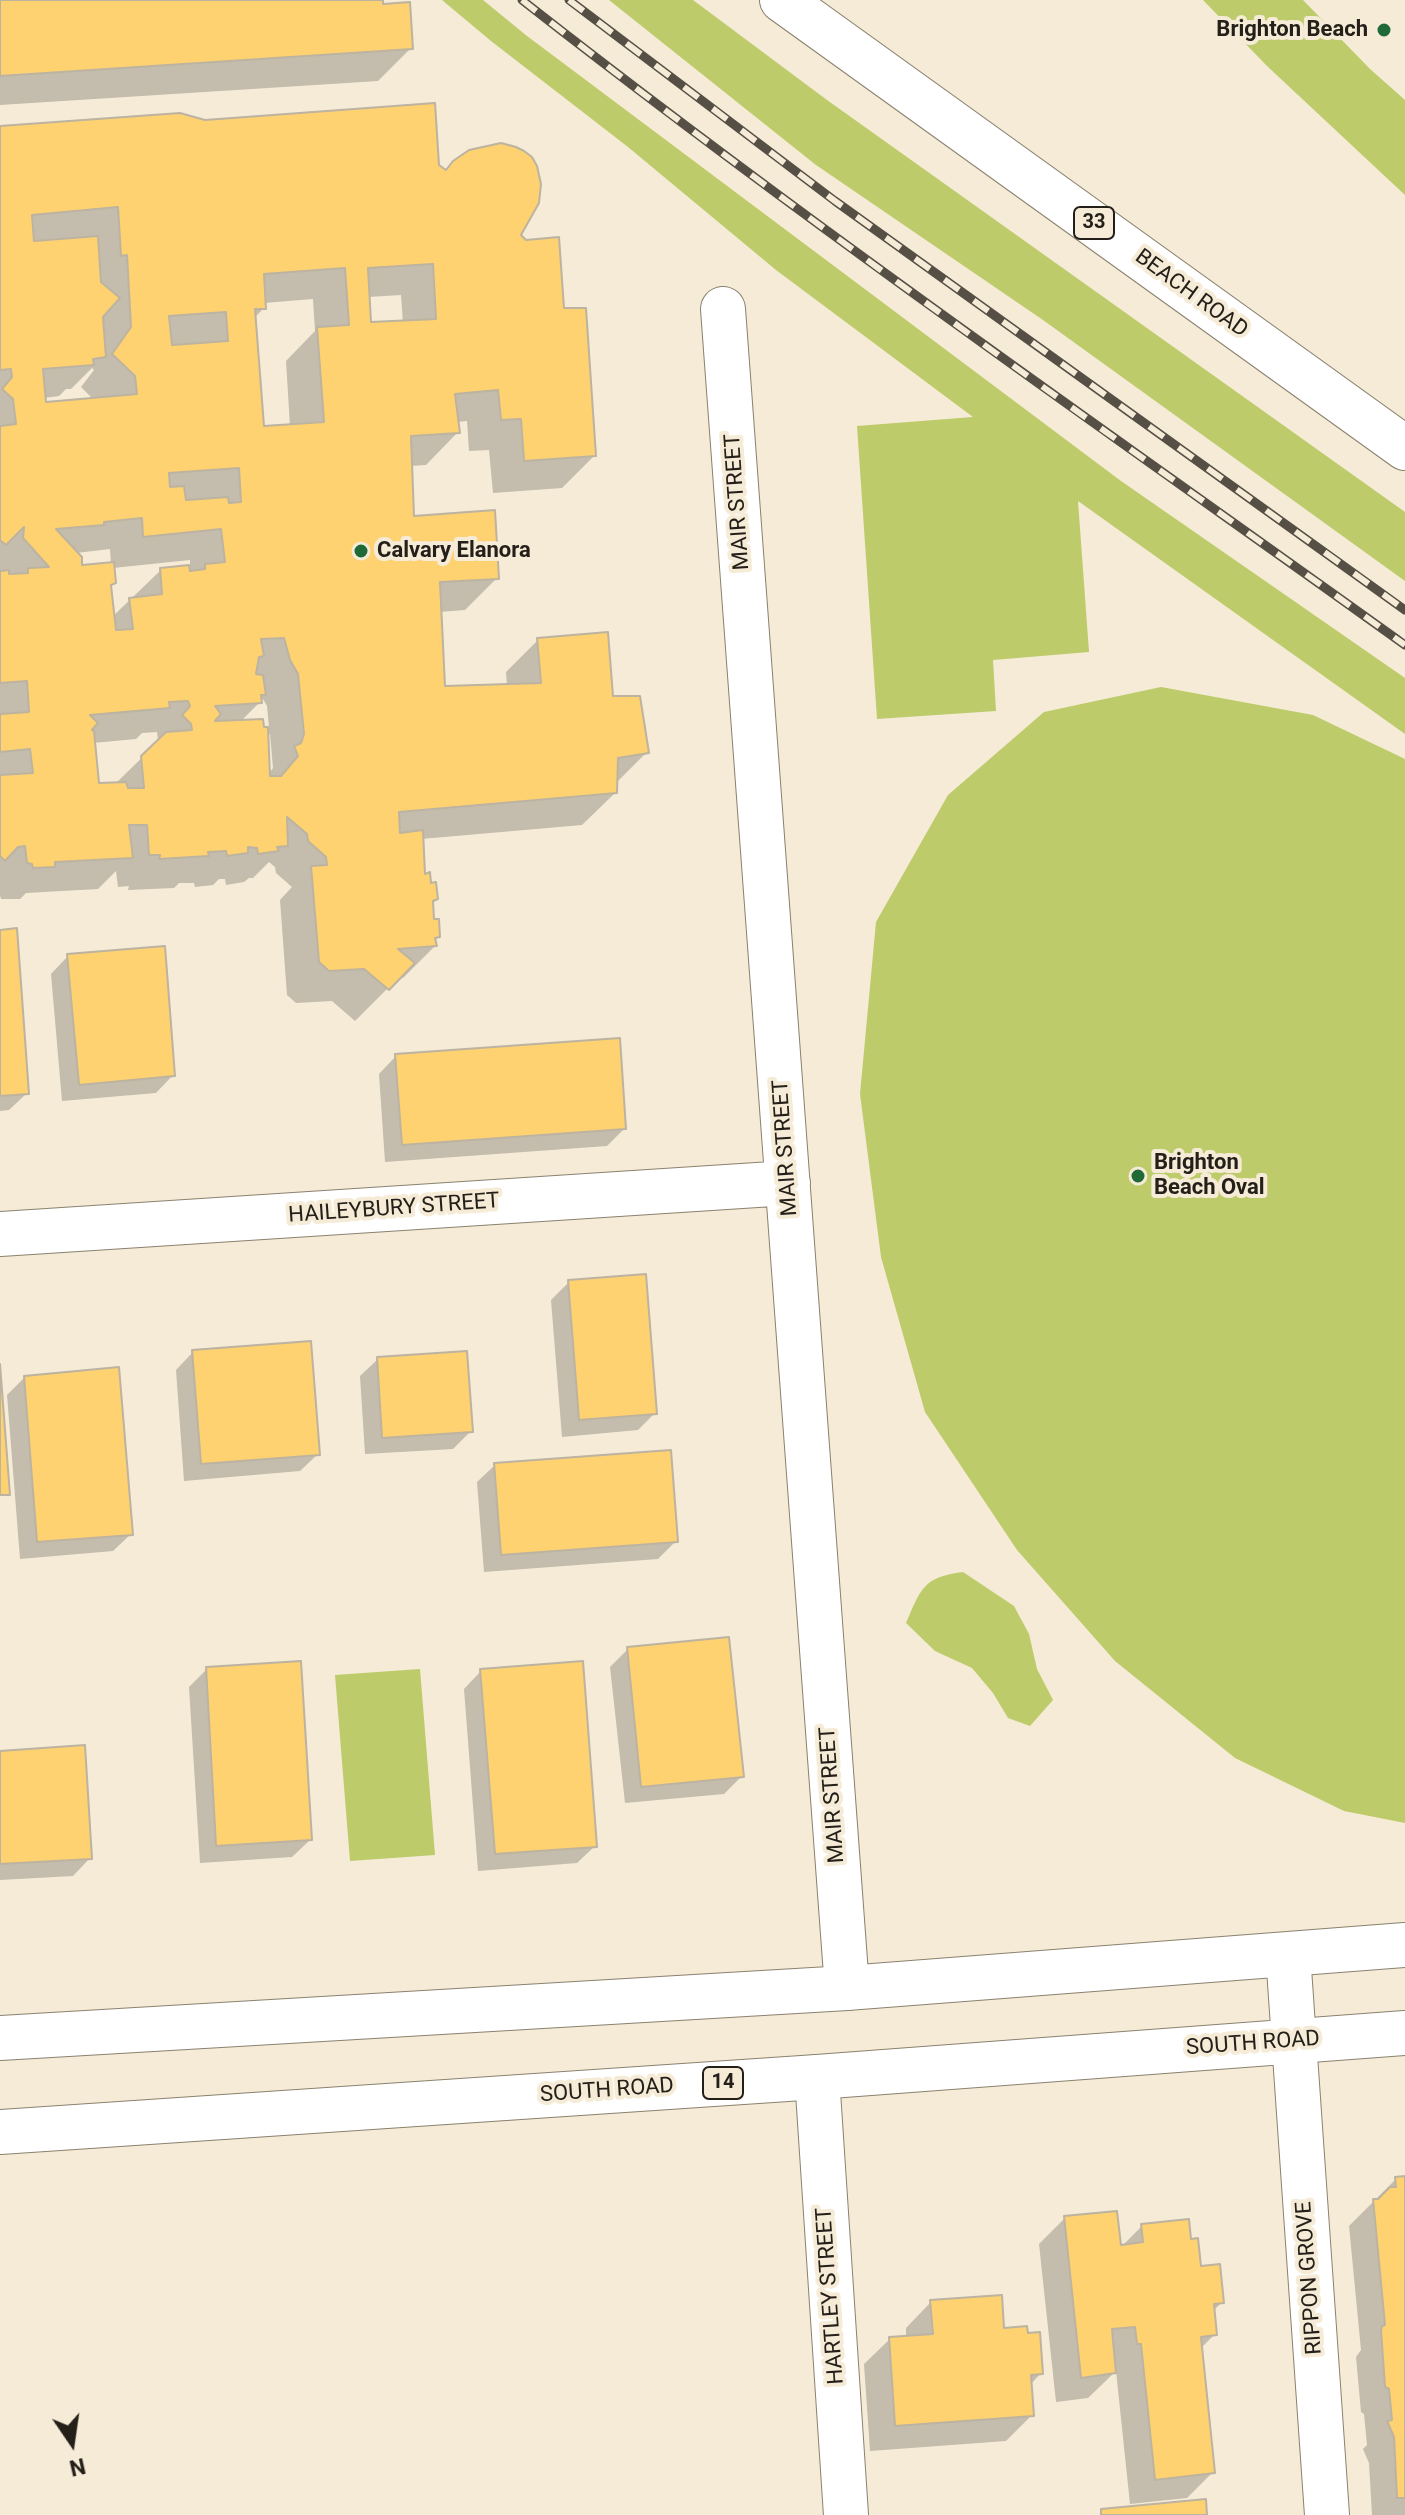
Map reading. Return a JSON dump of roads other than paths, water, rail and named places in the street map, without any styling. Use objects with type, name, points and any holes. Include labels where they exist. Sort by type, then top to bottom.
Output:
[{"type":"main road","name":"BEACH ROAD","points":[[782,0],[1405,448]]},
{"type":"main road","name":"MAIR STREET","points":[[723,309],[847,1988]]},
{"type":"main road","name":"HAILEYBURY STREET","points":[[0,1234],[788,1183]]},
{"type":"main road","points":[[0,2038],[847,1988],[1405,1945]]},
{"type":"main road","name":"RIPPON GROVE","points":[[1288,1954],[1327,2515]]},
{"type":"main road","name":"SOUTH ROAD","points":[[0,2132],[817,2077],[1405,2033]]},
{"type":"main road","name":"HARTLEY STREET","points":[[817,2077],[846,2515]]},
{"type":"railway","points":[[522,0],[849,247],[1405,645]]},
{"type":"railway","points":[[569,0],[835,201],[1405,610]]},
{"type":"place","name":"Brighton Beach","points":[[1384,30]]},
{"type":"place","name":"Calvary Elanora","points":[[361,551]]},
{"type":"place","name":"Brighton Beach Oval","points":[[1138,1176]]}]
